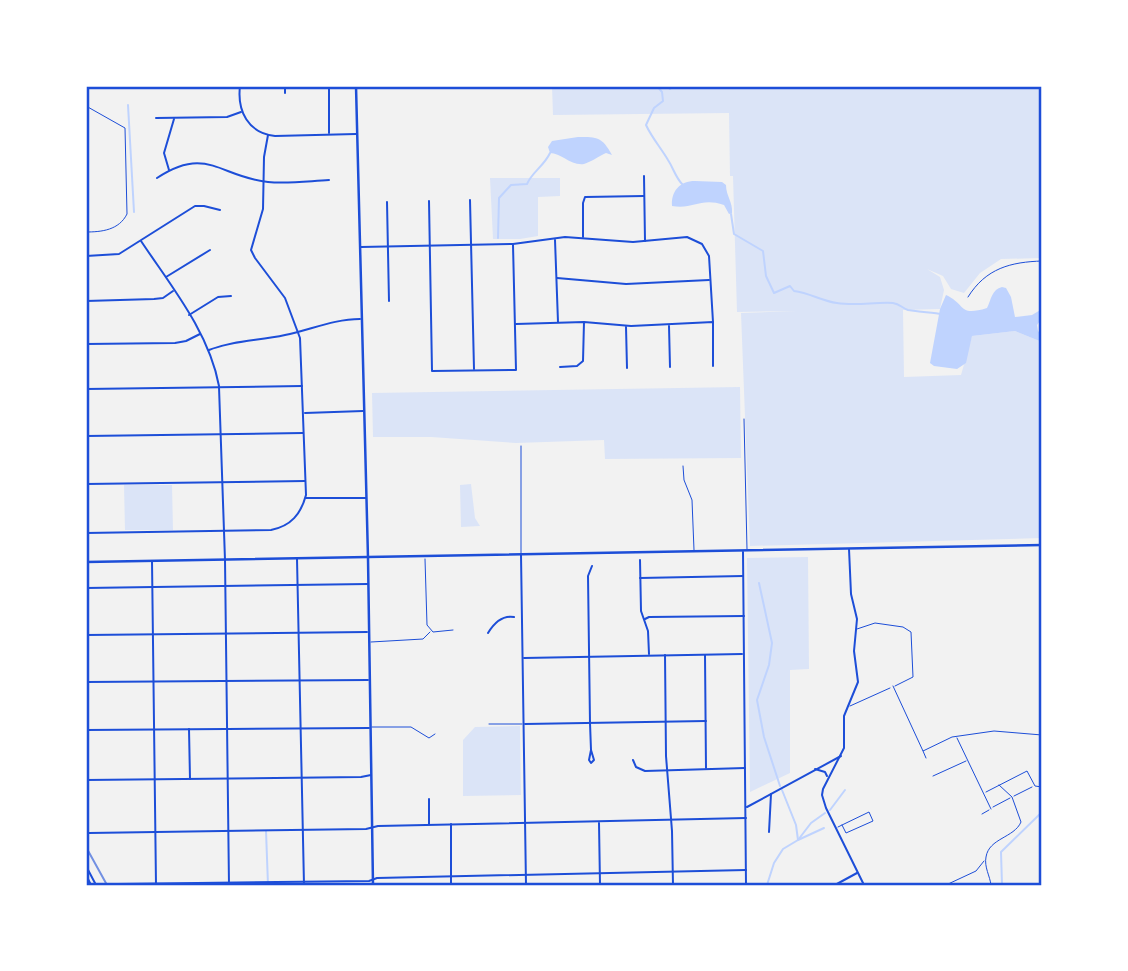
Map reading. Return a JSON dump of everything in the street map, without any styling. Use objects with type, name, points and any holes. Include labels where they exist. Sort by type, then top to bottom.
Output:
[{"type":"main road","points":[[356,86],[373,885]]},
{"type":"main road","points":[[86,562],[1042,545]]},
{"type":"street","points":[[240,86],[242,112],[250,125],[268,135],[357,134]]},
{"type":"street","points":[[285,86],[285,93]]},
{"type":"street","points":[[329,86],[329,134]]},
{"type":"street","points":[[156,118],[227,117],[242,112]]},
{"type":"street","points":[[169,170],[164,153],[174,118]]},
{"type":"street","points":[[86,533],[280,528],[298,515],[305,498],[301,348],[285,298],[252,252],[251,244],[263,209],[264,157],[268,135]]},
{"type":"street","points":[[158,178],[169,170],[188,163],[203,163],[264,181],[329,180]]},
{"type":"street","points":[[644,176],[645,242]]},
{"type":"street","points":[[583,237],[585,197],[644,196]]},
{"type":"street","points":[[470,200],[474,370]]},
{"type":"street","points":[[429,201],[432,371],[516,370],[513,244]]},
{"type":"street","points":[[387,202],[389,301]]},
{"type":"street","points":[[86,256],[119,254],[195,206],[220,210]]},
{"type":"street","points":[[360,247],[513,244],[583,237],[619,242],[645,242],[683,236],[695,239],[707,251],[711,280],[713,366]]},
{"type":"street","points":[[555,238],[558,323]]},
{"type":"street","points":[[141,241],[201,333],[209,350],[219,387],[225,560],[229,884]]},
{"type":"street","points":[[165,278],[210,250]]},
{"type":"street","points":[[556,278],[626,284],[711,280]]},
{"type":"street","points":[[86,301],[158,299],[174,291]]},
{"type":"street","points":[[189,315],[218,297],[231,296]]},
{"type":"street","points":[[209,350],[231,342],[271,338],[339,320],[361,319]]},
{"type":"street","points":[[515,324],[584,322],[626,326],[712,322]]},
{"type":"street","points":[[560,367],[577,366],[583,361],[584,322]]},
{"type":"street","points":[[669,324],[670,367]]},
{"type":"street","points":[[626,326],[627,368]]},
{"type":"street","points":[[86,344],[175,343],[201,333]]},
{"type":"street","points":[[86,388],[303,386]]},
{"type":"street","points":[[303,413],[363,411]]},
{"type":"street","points":[[86,436],[304,433]]},
{"type":"street","points":[[86,484],[305,481]]},
{"type":"street","points":[[305,498],[366,498]]},
{"type":"street","points":[[849,549],[851,594],[857,629],[854,651],[858,682],[844,716],[845,745],[827,778],[823,799],[864,885]]},
{"type":"street","points":[[745,552],[746,885]]},
{"type":"street","points":[[521,555],[526,885]]},
{"type":"street","points":[[297,559],[304,883]]},
{"type":"street","points":[[640,560],[641,613],[648,631],[649,655]]},
{"type":"street","points":[[152,561],[156,884]]},
{"type":"street","points":[[591,750],[589,576],[592,566]]},
{"type":"street","points":[[640,578],[743,576]]},
{"type":"street","points":[[86,587],[368,584]]},
{"type":"street","points":[[645,619],[744,616]]},
{"type":"street","points":[[488,633],[499,620],[514,617]]},
{"type":"street","points":[[86,635],[369,632]]},
{"type":"street","points":[[523,658],[745,654]]},
{"type":"street","points":[[664,655],[673,885]]},
{"type":"street","points":[[705,655],[706,769]]},
{"type":"street","points":[[86,682],[369,680]]},
{"type":"street","points":[[524,724],[706,721]]},
{"type":"street","points":[[86,730],[370,728]]},
{"type":"street","points":[[189,729],[190,780]]},
{"type":"street","points":[[746,807],[841,756]]},
{"type":"street","points":[[633,760],[636,767],[643,771],[746,768]]},
{"type":"street","points":[[814,769],[825,772],[827,778]]},
{"type":"street","points":[[86,780],[361,778],[371,775]]},
{"type":"street","points":[[769,831],[771,793]]},
{"type":"street","points":[[429,799],[429,825]]},
{"type":"street","points":[[89,832],[303,830],[746,818]]},
{"type":"street","points":[[599,821],[600,885]]},
{"type":"street","points":[[451,824],[451,885]]},
{"type":"street","points":[[86,866],[96,885]]},
{"type":"street","points":[[118,884],[304,883],[451,876],[746,870]]},
{"type":"street","points":[[835,885],[858,873]]},
{"type":"street","points":[[86,875],[91,885]]},
{"type":"lane","points":[[86,106],[125,128],[127,214],[107,231],[86,232]]},
{"type":"lane","points":[[968,297],[982,279],[1000,268],[1019,262],[1042,261]]},
{"type":"lane","points":[[744,419],[745,552]]},
{"type":"lane","points":[[521,446],[521,555]]},
{"type":"lane","points":[[683,466],[684,480],[692,500],[694,552]]},
{"type":"lane","points":[[425,557],[426,623],[431,631]]},
{"type":"lane","points":[[848,707],[913,677],[912,636],[908,628],[873,623],[857,629]]},
{"type":"lane","points":[[369,642],[423,639],[431,631],[453,630]]},
{"type":"lane","points":[[893,687],[926,758]]},
{"type":"lane","points":[[489,724],[524,724]]},
{"type":"lane","points":[[370,728],[409,727],[429,738],[435,734]]},
{"type":"lane","points":[[923,751],[950,738],[999,731],[1042,735]]},
{"type":"lane","points":[[957,737],[991,808]]},
{"type":"lane","points":[[933,776],[968,760]]},
{"type":"lane","points":[[984,793],[1027,771],[1035,786]]},
{"type":"lane","points":[[946,885],[976,871],[992,846],[1020,824],[1012,797],[999,785]]},
{"type":"lane","points":[[982,814],[1035,786],[1042,787]]},
{"type":"lane","points":[[836,829],[842,825],[869,812],[873,821],[846,833],[842,825]]},
{"type":"lane","points":[[986,859],[991,885]]},
{"type":"shaded area","points":[[552,86],[1042,86],[1042,258],[1001,259],[980,273],[964,293],[951,289],[943,276],[927,269],[940,277],[944,290],[940,309],[903,310],[904,377],[961,375],[972,336],[1015,331],[1042,342],[1042,538],[750,546],[741,313],[797,311],[737,312],[729,113],[553,115]]},
{"type":"shaded area","points":[[490,178],[560,178],[560,196],[538,197],[538,236],[493,239]]},
{"type":"shaded area","points":[[740,387],[741,458],[605,459],[604,440],[516,443],[431,437],[373,437],[372,393]]},
{"type":"shaded area","points":[[471,484],[475,518],[480,526],[461,527],[460,485]]},
{"type":"shaded area","points":[[124,485],[172,485],[173,530],[125,530]]},
{"type":"shaded area","points":[[808,557],[809,669],[790,670],[790,773],[750,792],[747,558]]},
{"type":"shaded area","points":[[520,726],[521,795],[463,796],[463,740],[475,727]]},
{"type":"water","points":[[578,137],[599,139],[612,155],[606,153],[579,164],[550,153],[548,147],[552,141]]},
{"type":"water","points":[[695,181],[722,182],[726,185],[732,213],[729,214],[724,205],[709,202],[672,206],[673,196],[678,188]]},
{"type":"water","points":[[1002,287],[1006,288],[1011,297],[1015,317],[1032,315],[1042,309],[1042,318],[1037,325],[1042,342],[1015,331],[972,336],[966,363],[957,369],[930,363],[940,309],[946,295],[967,310],[978,310],[987,308],[994,292]]},
{"type":"waterway","points":[[657,86],[662,92],[663,101],[654,108],[646,125],[683,185]]},
{"type":"waterway","points":[[667,86],[670,89],[674,86]]},
{"type":"waterway","points":[[128,105],[134,212]]},
{"type":"waterway","points":[[498,238],[499,198],[511,185],[527,184],[550,153]]},
{"type":"waterway","points":[[731,214],[734,234],[763,251],[766,276],[774,293],[790,286],[794,291],[832,302],[893,303],[908,310],[941,314]]},
{"type":"waterway","points":[[759,583],[772,643],[769,665],[757,700],[764,737],[780,786]]},
{"type":"waterway","points":[[782,790],[796,825],[798,840],[824,828]]},
{"type":"waterway","points":[[830,810],[845,790]]},
{"type":"waterway","points":[[1002,885],[1001,852],[1042,812]]},
{"type":"waterway","points":[[767,885],[774,863],[783,849],[798,840],[811,823],[825,813]]},
{"type":"waterway","points":[[266,831],[268,885]]},
{"type":"railway","points":[[86,847],[107,885]]}]
